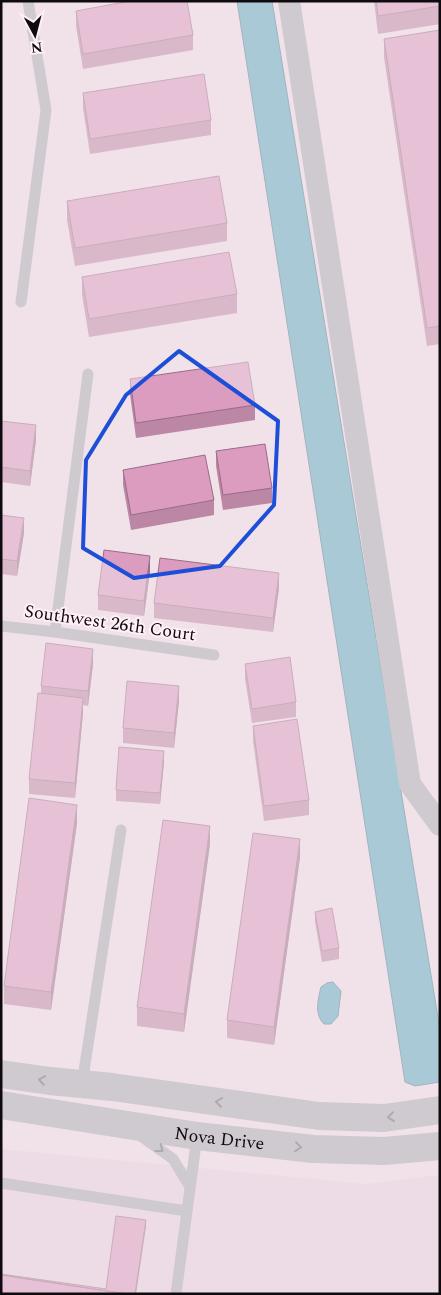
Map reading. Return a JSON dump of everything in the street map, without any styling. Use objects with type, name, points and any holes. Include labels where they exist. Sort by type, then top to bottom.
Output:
[{"type":"street","points":[[290,1],[410,784],[440,825]]},
{"type":"street","name":"Nova Drive","points":[[1,1074],[112,1087],[319,1116],[384,1118],[440,1110]]},
{"type":"street","points":[[79,1116],[82,1084]]},
{"type":"street","name":"Nova Drive","points":[[1,1105],[197,1136],[313,1149],[384,1151],[440,1146]]},
{"type":"street","points":[[197,1136],[240,1120],[319,1116]]},
{"type":"lane","points":[[21,302],[46,110],[28,1]]},
{"type":"lane","points":[[55,632],[88,374]]},
{"type":"lane","name":"Southwest 26th Court","points":[[1,626],[214,655]]},
{"type":"lane","points":[[82,1084],[121,830]]},
{"type":"lane","points":[[119,1123],[173,1159],[190,1187]]},
{"type":"lane","points":[[176,1294],[197,1136]]},
{"type":"lane","points":[[1,1183],[187,1211]]},
{"type":"highlighted area","points":[[179,351],[278,421],[274,505],[220,566],[134,578],[83,548],[86,460],[126,395]]},
{"type":"shaded area","points":[[1,1149],[366,1184],[440,1175],[440,1294],[1,1294]]},
{"type":"water","points":[[237,1],[272,1],[440,1030],[440,1082],[415,1086],[405,1082]]},
{"type":"water","points":[[333,982],[341,991],[338,1016],[331,1024],[324,1024],[318,1011],[321,987]]},
{"type":"building","points":[[130,1],[187,1],[193,35],[83,54],[76,11]]},
{"type":"building","points":[[376,1],[440,1],[440,6],[378,16]]},
{"type":"building","points":[[440,30],[440,326],[427,328],[384,39]]},
{"type":"building","points":[[204,74],[211,120],[90,139],[83,93]]},
{"type":"building","points":[[219,176],[227,223],[75,248],[67,201]]},
{"type":"building","points":[[229,252],[237,294],[89,319],[82,277]]},
{"type":"building","points":[[248,362],[255,405],[136,423],[130,379]]},
{"type":"building","points":[[1,421],[36,425],[30,471],[1,467]]},
{"type":"building","points":[[265,444],[272,488],[223,495],[216,451]]},
{"type":"building","points":[[205,455],[214,500],[131,515],[123,470]]},
{"type":"building","points":[[1,515],[24,518],[17,561],[1,559]]},
{"type":"building","points":[[104,550],[150,556],[144,601],[98,595]]},
{"type":"building","points":[[160,558],[279,573],[273,618],[154,603]]},
{"type":"building","points":[[46,643],[93,649],[88,691],[41,686]]},
{"type":"building","points":[[290,657],[296,702],[252,709],[245,664]]},
{"type":"building","points":[[127,681],[179,686],[174,733],[123,728]]},
{"type":"building","points":[[38,693],[83,698],[75,783],[29,779]]},
{"type":"building","points":[[297,719],[309,800],[264,806],[253,726]]},
{"type":"building","points":[[119,747],[164,751],[160,793],[116,790]]},
{"type":"building","points":[[29,798],[77,805],[51,992],[4,986]]},
{"type":"building","points":[[163,820],[210,826],[184,1014],[137,1007]]},
{"type":"building","points":[[253,833],[300,839],[274,1027],[227,1020]]},
{"type":"building","points":[[332,908],[339,948],[322,951],[315,912]]},
{"type":"building","points":[[116,1216],[146,1220],[135,1294],[1,1275],[106,1289]]},
{"type":"building","points":[[1,1275],[127,1294],[1,1294]]}]
